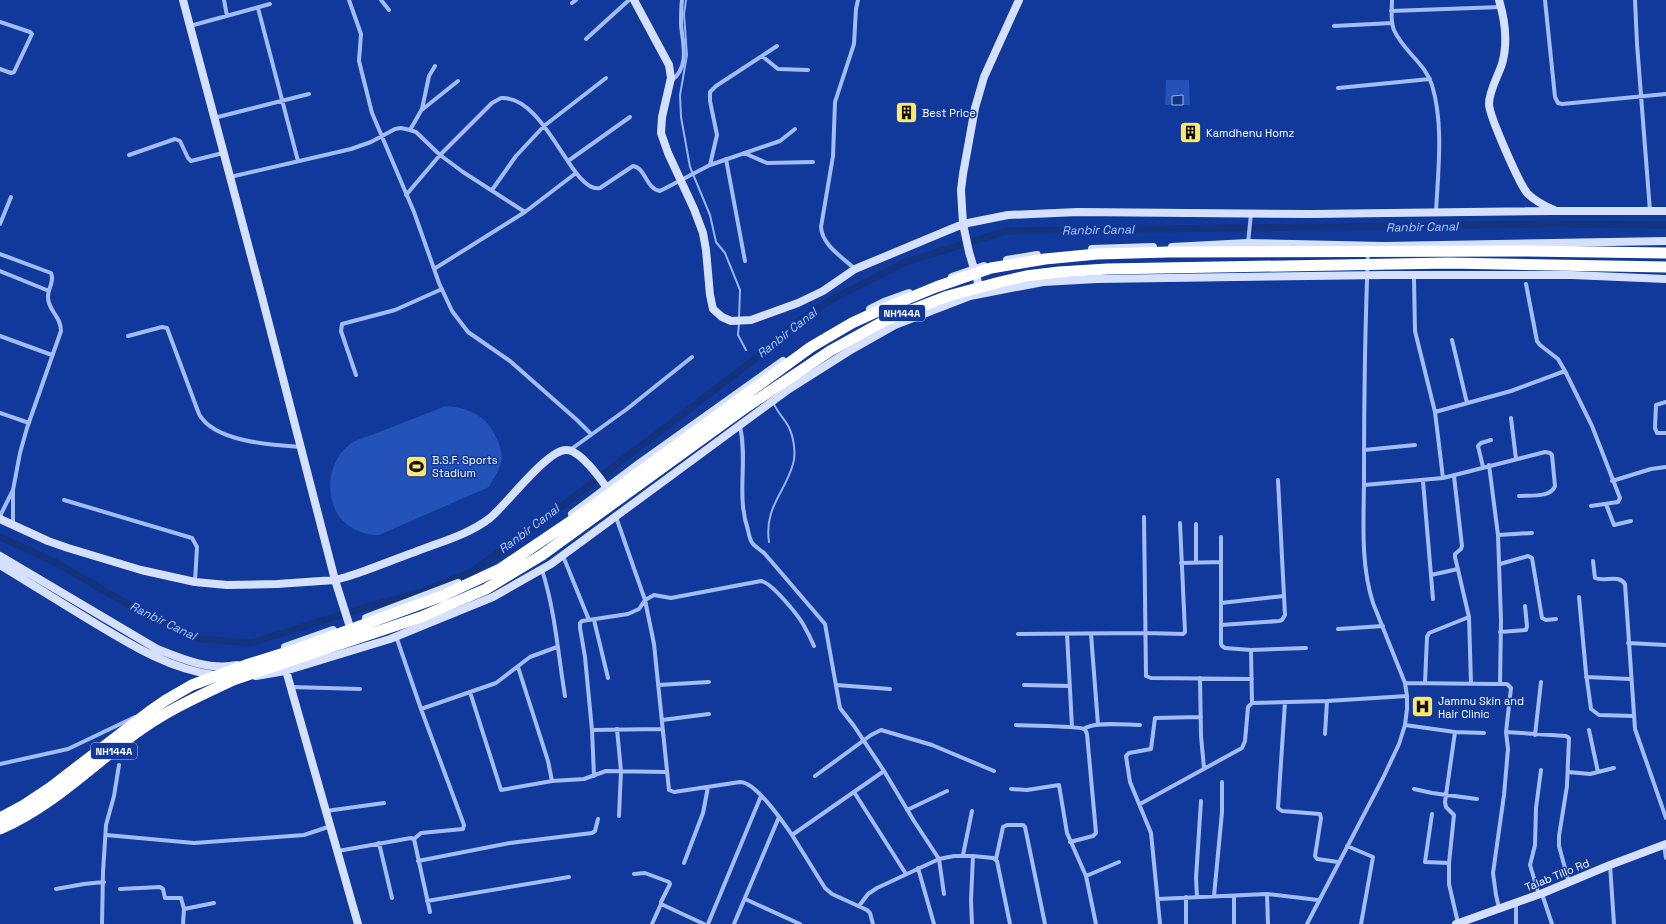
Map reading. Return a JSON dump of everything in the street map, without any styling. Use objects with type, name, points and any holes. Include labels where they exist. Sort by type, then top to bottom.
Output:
[{"type":"highway","name":"NH144A","points":[[0,818],[24,805],[51,787],[150,711],[192,685],[249,664],[314,643],[442,596],[500,569],[586,511],[811,347],[852,323],[878,311],[975,273],[1019,263],[1097,254],[1251,251],[1526,251],[1666,253]]},
{"type":"highway","name":"NH144A","points":[[0,830],[28,815],[52,799],[132,736],[192,698],[233,680],[421,617],[463,600],[493,585],[542,555],[742,410],[830,351],[886,320],[948,296],[1026,276],[1107,269],[1448,263],[1666,267]]},
{"type":"street","points":[[183,0],[301,447],[334,580],[349,623]]},
{"type":"street","points":[[224,0],[227,16]]},
{"type":"street","points":[[349,0],[361,34],[359,56],[365,88],[372,113],[452,311],[468,332],[510,361],[591,434]]},
{"type":"street","points":[[381,0],[389,10]]},
{"type":"street","points":[[586,39],[629,0]]},
{"type":"street","points":[[634,0],[665,56],[670,70],[670,82],[662,117],[662,133],[668,153],[683,179],[703,233],[711,303],[717,314],[731,321],[751,320],[810,298],[855,269],[964,228],[1008,215],[1049,212],[1251,216],[1436,212],[1666,212]]},
{"type":"street","points":[[670,82],[679,73],[683,63],[684,52],[681,25],[682,0]]},
{"type":"street","points":[[855,269],[826,241],[821,227],[834,156],[835,102],[854,44],[858,0]]},
{"type":"street","points":[[970,296],[977,288],[978,282],[973,268],[964,228],[961,190],[962,174],[978,96],[988,66],[1019,0]]},
{"type":"street","points":[[1392,0],[1392,23],[1400,39],[1422,66],[1430,79],[1437,108],[1439,149],[1436,212]]},
{"type":"street","points":[[1546,0],[1555,97],[1558,103],[1562,104],[1666,94]]},
{"type":"street","points":[[1635,0],[1636,44],[1650,212]]},
{"type":"street","points":[[190,26],[270,4]]},
{"type":"street","points":[[1391,11],[1500,4],[1505,50],[1503,62],[1490,97],[1490,111],[1522,186],[1532,198],[1554,211]]},
{"type":"street","points":[[258,8],[298,161]]},
{"type":"street","points":[[0,22],[32,34],[14,72],[10,73],[0,69]]},
{"type":"street","points":[[1334,26],[1392,23]]},
{"type":"street","points":[[710,165],[717,135],[710,101],[710,92],[716,86],[777,46]]},
{"type":"street","points":[[762,56],[778,69],[808,70]]},
{"type":"street","points":[[410,130],[422,109],[429,76],[435,66]]},
{"type":"street","points":[[492,190],[516,156],[544,126],[606,78]]},
{"type":"street","points":[[1338,88],[1430,79]]},
{"type":"street","points":[[422,109],[458,81]]},
{"type":"street","points":[[214,118],[309,94]]},
{"type":"street","points":[[406,195],[440,154],[492,103],[501,98],[512,100],[528,108],[544,126],[576,173],[589,186],[596,189],[600,188],[634,166],[639,169],[656,190],[665,189],[710,165],[780,141],[795,129]]},
{"type":"street","points":[[568,161],[630,117]]},
{"type":"street","points":[[230,177],[351,149],[381,137],[395,129],[410,130],[416,132],[463,172],[525,212]]},
{"type":"street","points":[[129,155],[175,139],[180,142],[191,161],[223,153]]},
{"type":"street","points":[[744,153],[767,163],[813,162]]},
{"type":"street","points":[[726,159],[745,261]]},
{"type":"street","points":[[434,269],[525,212],[576,173]]},
{"type":"street","points":[[0,224],[11,197]]},
{"type":"street","points":[[1249,241],[1251,216]]},
{"type":"street","points":[[0,764],[58,752],[77,746],[149,710],[213,675],[238,664],[474,577],[526,548],[603,487],[819,337],[884,302],[973,268],[1022,257],[1107,248],[1249,241],[1368,245],[1666,241]]},
{"type":"street","points":[[1307,924],[1318,900],[1383,778],[1399,744],[1405,725],[1407,696],[1405,683],[1369,590],[1366,573],[1364,450],[1368,245]]},
{"type":"street","points":[[0,254],[49,271],[53,275],[53,280],[49,290],[49,304],[61,324],[61,331],[20,453],[13,490],[14,524]]},
{"type":"street","points":[[0,271],[49,290]]},
{"type":"street","points":[[0,565],[140,650],[174,666],[197,673],[245,678],[285,671],[396,636],[493,597],[542,570],[563,556],[789,389],[849,351],[895,325],[970,296],[1043,282],[1097,279],[1367,275],[1572,275],[1666,279]]},
{"type":"street","points":[[1414,279],[1415,331],[1435,412],[1443,478]]},
{"type":"street","points":[[1526,284],[1537,341],[1558,359],[1565,371],[1592,426],[1612,481],[1620,498],[1619,501],[1591,506]]},
{"type":"street","points":[[356,375],[340,331],[342,324],[395,310],[442,289]]},
{"type":"street","points":[[128,336],[162,327],[167,328],[202,419],[208,425],[228,435],[257,443],[301,447]]},
{"type":"street","points":[[0,336],[52,355]]},
{"type":"street","points":[[1452,340],[1467,403]]},
{"type":"street","points":[[570,450],[626,410],[692,357]]},
{"type":"street","points":[[1435,412],[1511,391],[1565,371]]},
{"type":"street","points":[[1666,402],[1656,405],[1655,428],[1657,433],[1666,433]]},
{"type":"street","points":[[0,413],[29,423]]},
{"type":"street","points":[[1511,418],[1516,459]]},
{"type":"street","points":[[740,426],[743,449],[742,500],[746,524],[752,541],[822,620],[826,629],[840,708],[851,721],[884,771],[939,859],[944,894]]},
{"type":"street","points":[[1483,467],[1478,446],[1481,443],[1491,440]]},
{"type":"street","points":[[1364,450],[1415,445]]},
{"type":"street","points":[[0,519],[14,524],[48,541],[68,548],[141,570],[195,582],[227,585],[334,580],[352,576],[452,538],[477,526],[490,518],[517,488],[560,451],[570,450],[575,452],[603,487]]},
{"type":"street","points":[[1364,485],[1443,478],[1488,465],[1545,452],[1550,453],[1555,486],[1554,490],[1549,493],[1518,496]]},
{"type":"street","points":[[1488,465],[1498,535],[1500,564],[1500,684]]},
{"type":"street","points":[[1612,481],[1651,469],[1666,467]]},
{"type":"street","points":[[1454,476],[1462,546],[1462,549],[1455,555],[1469,617],[1471,684]]},
{"type":"street","points":[[1221,625],[1282,620],[1285,615],[1278,480]]},
{"type":"street","points":[[1422,481],[1433,599]]},
{"type":"street","points":[[0,516],[13,490]]},
{"type":"street","points":[[64,500],[192,538],[197,548],[195,582]]},
{"type":"street","points":[[1606,504],[1614,525],[1631,521]]},
{"type":"street","points":[[616,517],[645,600],[654,644],[668,788],[672,792],[743,782],[751,787],[779,817],[825,888],[832,894],[869,911],[873,924]]},
{"type":"street","points":[[1144,517],[1146,676],[1151,678],[1252,679]]},
{"type":"street","points":[[1018,634],[1184,634],[1180,523]]},
{"type":"street","points":[[1196,524],[1196,562]]},
{"type":"street","points":[[1498,535],[1532,533]]},
{"type":"street","points":[[1221,537],[1222,646],[1251,650],[1306,648]]},
{"type":"street","points":[[0,556],[158,649],[185,660],[205,664],[217,666],[238,664]]},
{"type":"street","points":[[563,556],[592,620],[608,678]]},
{"type":"street","points":[[1500,564],[1528,556],[1532,558],[1542,618],[1546,620],[1556,619]]},
{"type":"street","points":[[1592,561],[1595,578],[1598,580],[1619,579],[1625,584],[1633,716],[1639,745],[1666,818]]},
{"type":"street","points":[[1181,563],[1221,562]]},
{"type":"street","points":[[1431,575],[1458,569]]},
{"type":"street","points":[[542,570],[551,604],[564,696]]},
{"type":"street","points":[[594,776],[592,730],[585,657],[580,625],[582,621],[628,614],[639,609],[645,600],[654,595],[671,598],[765,582],[804,625],[814,646]]},
{"type":"street","points":[[1221,603],[1284,596]]},
{"type":"street","points":[[1579,597],[1590,707],[1593,712],[1599,715],[1633,716]]},
{"type":"street","points":[[1500,632],[1526,630],[1525,606]]},
{"type":"street","points":[[1425,684],[1427,637],[1429,633],[1469,617]]},
{"type":"street","points":[[1338,629],[1383,626]]},
{"type":"street","points":[[1068,634],[1072,727]]},
{"type":"street","points":[[1091,634],[1098,725]]},
{"type":"street","points":[[338,850],[410,838],[414,839],[421,833],[463,829],[464,827],[396,636]]},
{"type":"street","points":[[1628,643],[1666,645]]},
{"type":"street","points":[[421,709],[496,683],[535,655],[558,647]]},
{"type":"street","points":[[281,649],[285,671],[291,687],[358,924]]},
{"type":"street","points":[[1140,804],[1204,768],[1222,760],[1244,745],[1248,707],[1252,703],[1251,650]]},
{"type":"street","points":[[518,667],[548,761],[552,781]]},
{"type":"street","points":[[1586,677],[1630,679]]},
{"type":"street","points":[[1200,678],[1204,768]]},
{"type":"street","points":[[658,685],[709,682]]},
{"type":"street","points":[[1535,735],[1541,682]]},
{"type":"street","points":[[1405,683],[1508,684],[1512,688],[1506,732],[1508,749],[1504,795],[1493,878],[1500,909]]},
{"type":"street","points":[[1024,685],[1070,686]]},
{"type":"street","points":[[836,686],[890,689]]},
{"type":"street","points":[[291,687],[360,689]]},
{"type":"street","points":[[470,692],[500,789],[504,791],[552,781],[584,779],[604,771],[667,772]]},
{"type":"street","points":[[1252,703],[1327,701],[1407,696]]},
{"type":"street","points":[[1326,734],[1327,701]]},
{"type":"street","points":[[1285,702],[1278,808],[1282,811],[1320,814],[1321,818],[1315,856],[1317,858],[1338,862]]},
{"type":"street","points":[[662,720],[709,714]]},
{"type":"street","points":[[1160,924],[1151,833],[1128,777],[1127,755],[1129,753],[1151,749],[1155,718],[1201,717]]},
{"type":"street","points":[[1016,725],[1072,727],[1084,729],[1088,726],[1098,725],[1140,725]]},
{"type":"street","points":[[1405,725],[1455,732],[1484,733]]},
{"type":"street","points":[[592,730],[662,729]]},
{"type":"street","points":[[1070,842],[1093,836],[1096,833],[1087,734],[1084,729]]},
{"type":"street","points":[[617,730],[621,771],[619,816]]},
{"type":"street","points":[[1589,730],[1598,772]]},
{"type":"street","points":[[815,776],[876,731],[886,731],[932,745],[994,772]]},
{"type":"street","points":[[1455,732],[1445,805],[1454,815],[1449,863],[1450,893],[1457,924]]},
{"type":"street","points":[[1506,732],[1566,736],[1569,738],[1567,786],[1558,836],[1559,846],[1569,883]]},
{"type":"street","points":[[102,924],[107,821],[114,796],[119,765]]},
{"type":"street","points":[[1568,772],[1590,774],[1614,768]]},
{"type":"street","points":[[1541,770],[1536,808],[1535,845],[1530,864],[1552,924]]},
{"type":"street","points":[[792,835],[884,771]]},
{"type":"street","points":[[1214,896],[1222,812],[1222,782]]},
{"type":"street","points":[[1011,790],[1027,790],[1059,785],[1067,833],[1086,876],[1096,924]]},
{"type":"street","points":[[684,864],[703,813],[708,787]]},
{"type":"street","points":[[1414,788],[1446,795],[1477,799]]},
{"type":"street","points":[[907,810],[947,791]]},
{"type":"street","points":[[854,792],[906,874]]},
{"type":"street","points":[[708,924],[761,796]]},
{"type":"street","points":[[1197,897],[1196,878],[1201,801]]},
{"type":"street","points":[[326,812],[384,803]]},
{"type":"street","points":[[963,856],[972,811]]},
{"type":"street","points":[[1432,814],[1425,862],[1449,863]]},
{"type":"street","points":[[734,924],[779,817]]},
{"type":"street","points":[[418,861],[510,843],[592,833],[595,831],[598,819]]},
{"type":"street","points":[[1010,924],[996,859],[1003,827],[1007,825],[1022,825],[1025,828],[1045,924]]},
{"type":"street","points":[[106,835],[194,843],[224,842],[304,835],[331,826]]},
{"type":"street","points":[[414,839],[430,912]]},
{"type":"street","points":[[379,843],[392,898]]},
{"type":"street","points":[[1665,844],[1666,858]]},
{"type":"street","name":"Talab Tillo Rd","points":[[1457,924],[1569,883],[1610,865],[1665,844]]},
{"type":"street","points":[[1347,846],[1373,857],[1361,924]]},
{"type":"street","points":[[859,906],[871,892],[939,859],[963,856],[996,859]]},
{"type":"street","points":[[972,924],[974,856]]},
{"type":"street","points":[[1086,876],[1119,862]]},
{"type":"street","points":[[1610,865],[1614,924]]},
{"type":"street","points":[[918,868],[934,924]]},
{"type":"street","points":[[634,874],[645,873],[670,883],[652,924]]},
{"type":"street","points":[[427,901],[569,877]]},
{"type":"street","points":[[56,890],[84,884],[104,882]]},
{"type":"street","points":[[120,889],[160,887],[163,889],[165,898],[183,899],[183,924]]},
{"type":"street","points":[[1158,899],[1186,896],[1197,897],[1267,894],[1318,900]]},
{"type":"street","points":[[1267,894],[1268,924]]},
{"type":"street","points":[[1186,896],[1186,924]]},
{"type":"street","points":[[1234,896],[1234,924]]},
{"type":"street","points":[[745,899],[800,924]]},
{"type":"street","points":[[184,909],[214,903]]},
{"type":"street","points":[[1516,903],[1516,924]]},
{"type":"street","points":[[661,904],[704,924]]},
{"type":"street","points":[[691,924],[693,919]]},
{"type":"shaded area","points":[[1166,80],[1189,80],[1190,105],[1165,105]]},
{"type":"shaded area","points":[[1183,95],[1183,105],[1172,105],[1172,96]]},
{"type":"shaded area","name":"B.S.F. Sports Stadium","points":[[446,406],[462,409],[476,414],[492,429],[500,448],[502,458],[499,469],[489,487],[379,535],[360,532],[343,521],[336,511],[330,484],[331,475],[337,459],[343,451],[358,440]]},
{"type":"waterway","points":[[686,0],[684,14],[687,55],[680,95],[681,117],[690,167],[710,215],[716,242],[725,253],[740,290],[739,318]]},
{"type":"waterway","name":"Ranbir Canal","points":[[0,537],[55,562],[148,616],[200,639],[251,643],[363,608],[416,594],[471,572],[537,525],[759,356],[793,325],[829,301],[903,263],[1006,231],[1551,224],[1666,225]]},
{"type":"waterway","points":[[739,323],[738,335],[746,350]]},
{"type":"waterway","points":[[769,542],[768,530],[772,510],[785,484],[793,464],[794,456],[790,430],[774,404]]},
{"type":"place","name":"Best Price","points":[[906,113]]},
{"type":"place","name":"Kamdhenu Homz","points":[[1190,133]]},
{"type":"place","name":"B.S.F. Sports Stadium","points":[[416,466]]},
{"type":"place","name":"Jammu Skin and Hair Clinic","points":[[1423,707]]}]
